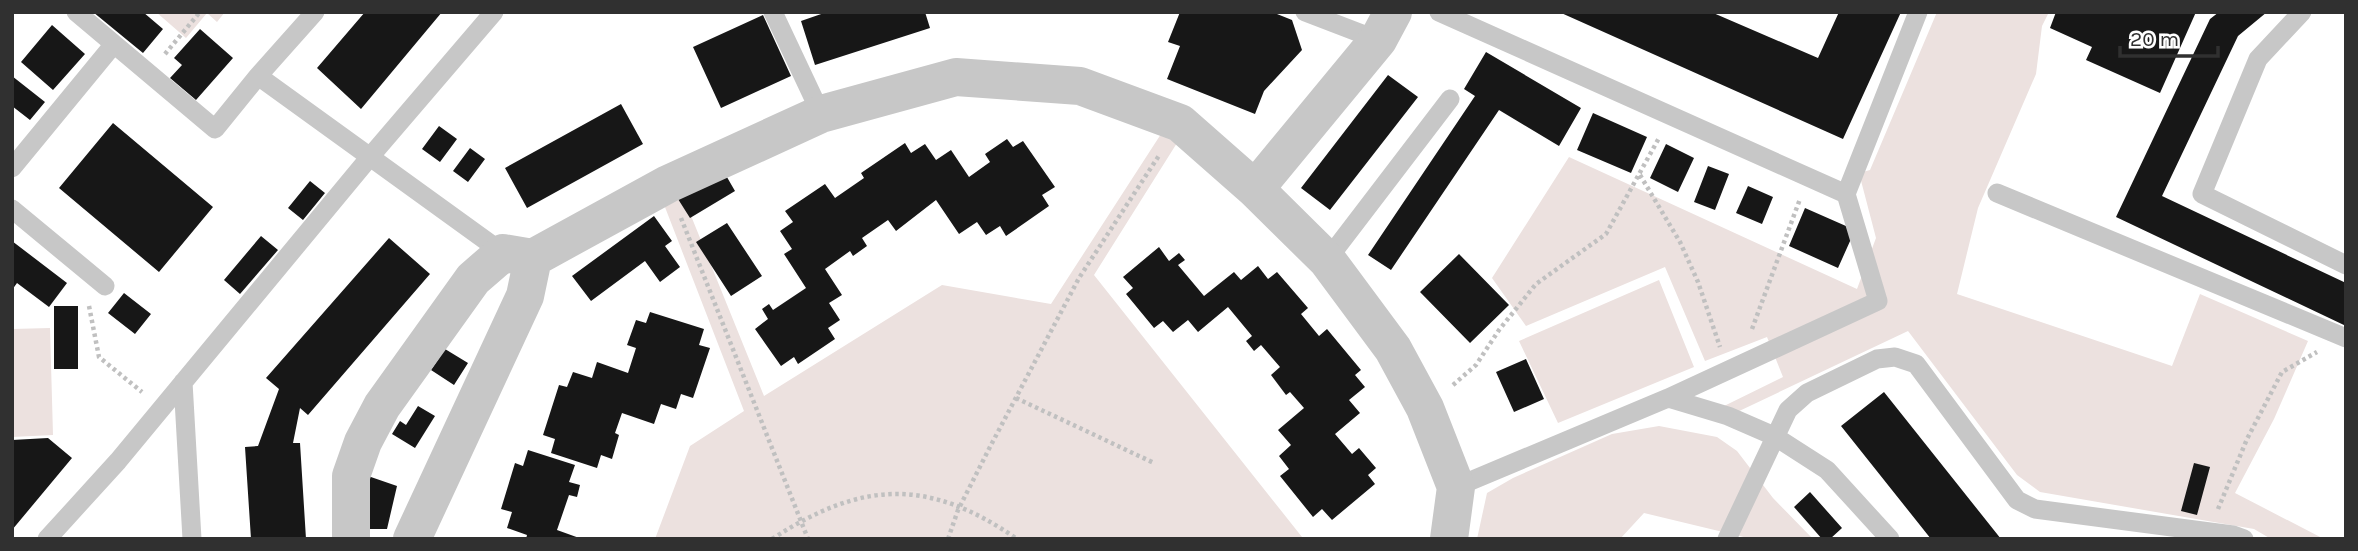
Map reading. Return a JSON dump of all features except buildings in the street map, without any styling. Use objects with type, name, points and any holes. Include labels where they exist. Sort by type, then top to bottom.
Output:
[{"type":"street","points":[[1255,189],[1385,26]]},
{"type":"street","points":[[351,539],[351,476],[363,442],[382,405],[473,279],[518,255],[821,114],[956,77],[1080,86],[1180,123],[1255,189],[1327,260],[1393,349],[1425,408],[1456,487],[1450,539]]},
{"type":"street","points":[[422,535],[525,296],[518,255]]},
{"type":"lane","points":[[76,12],[215,129],[315,12]]},
{"type":"lane","points":[[47,539],[118,461],[494,12]]},
{"type":"lane","points":[[773,12],[821,114]]},
{"type":"lane","points":[[1305,12],[1385,26]]},
{"type":"lane","points":[[1439,12],[1846,194]]},
{"type":"lane","points":[[1456,487],[1668,398],[1878,301],[1846,194],[1918,12]]},
{"type":"lane","points":[[2302,12],[2258,59],[2202,194],[2346,265]]},
{"type":"lane","points":[[12,168],[114,44]]},
{"type":"lane","points":[[258,76],[369,158],[518,255]]},
{"type":"lane","points":[[1327,260],[1450,99]]},
{"type":"lane","points":[[1997,193],[2345,337]]},
{"type":"lane","points":[[12,209],[105,286]]},
{"type":"lane","points":[[1727,539],[1773,436],[1788,410],[1807,393],[1877,359],[1895,357],[1916,364],[2017,500],[2035,509],[2244,539]]},
{"type":"lane","points":[[183,382],[192,539]]},
{"type":"lane","points":[[1668,398],[1728,416],[1773,436],[1827,470],[1890,539]]},
{"type":"path","points":[[149,73],[200,12]]},
{"type":"path","points":[[1425,408],[1476,365],[1499,330],[1536,284],[1606,234],[1671,116]]},
{"type":"path","points":[[947,539],[961,505],[1079,278],[1180,123]]},
{"type":"path","points":[[1639,174],[1680,242],[1734,368]]},
{"type":"path","points":[[1734,368],[1808,177]]},
{"type":"path","points":[[668,184],[808,539]]},
{"type":"path","points":[[105,286],[89,307],[99,357],[162,409]]},
{"type":"path","points":[[2208,532],[2247,439],[2282,372],[2345,337]]},
{"type":"path","points":[[1016,398],[1154,463]]},
{"type":"path","points":[[772,539],[801,520],[862,496],[912,493],[961,505],[1017,539]]},
{"type":"shaded area","points":[[156,12],[225,12],[217,22],[207,13],[186,38]]},
{"type":"shaded area","points":[[1937,12],[2049,12],[2042,26],[2036,74],[1978,208],[1957,294],[2172,366],[2200,294],[2308,341],[2274,419],[2235,493],[2324,539],[2271,539],[2254,529],[2040,492],[2017,475],[1908,331],[1735,413],[1722,407],[1783,377],[1767,337],[1705,361],[1665,267],[1526,326],[1492,278],[1569,157],[1857,289],[1876,238],[1859,173],[1870,170]]},
{"type":"shaded area","points":[[1161,134],[1177,143],[1094,275],[1302,537],[1308,539],[655,539],[690,446],[744,411],[663,202],[681,191],[764,396],[942,285],[1051,304]]},
{"type":"shaded area","points":[[1659,280],[1694,367],[1558,423],[1519,341]]},
{"type":"shaded area","points":[[50,328],[53,435],[12,437],[12,329]]},
{"type":"shaded area","points":[[1659,426],[1717,437],[1737,451],[1773,498],[1813,539],[1752,539],[1644,513],[1620,539],[1477,539],[1487,493],[1513,478],[1612,434]]}]
